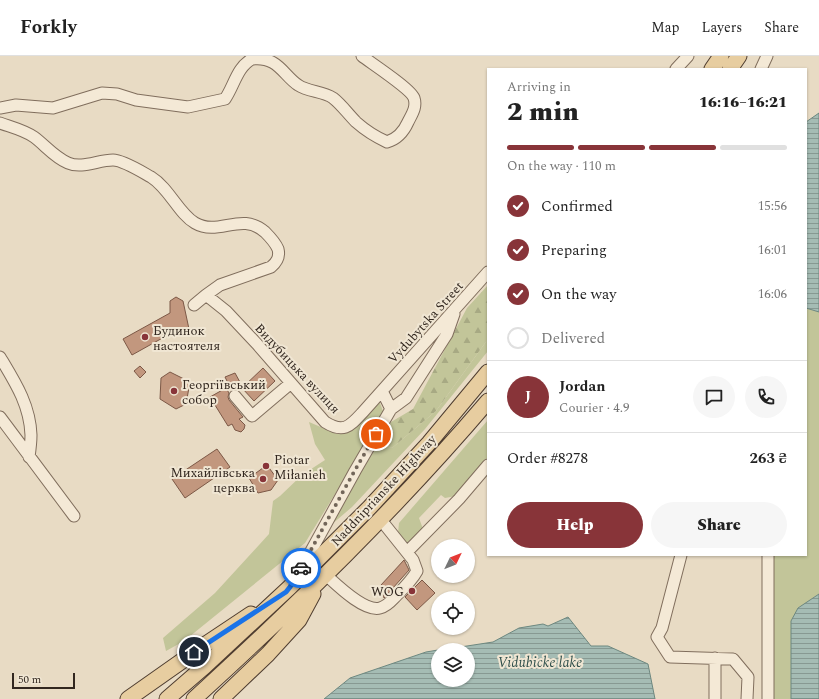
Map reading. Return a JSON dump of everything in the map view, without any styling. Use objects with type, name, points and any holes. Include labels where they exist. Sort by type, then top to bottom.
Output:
[{"type":"main road","points":[[713,68],[721,56]]},
{"type":"main road","points":[[731,68],[740,56]]},
{"type":"main road","name":"Naddniprianske Highway","points":[[167,699],[288,590],[318,558],[370,508],[428,443],[487,373]]},
{"type":"main road","name":"Naddniprianske Highway","points":[[194,699],[381,520],[487,402]]},
{"type":"main road","points":[[221,699],[268,654],[299,620],[323,577]]},
{"type":"main road","points":[[128,699],[206,644],[288,590]]},
{"type":"street","points":[[0,108],[16,105],[53,108],[102,93],[117,94],[136,100],[188,107],[225,99],[230,92],[240,70],[252,59],[264,56],[274,58],[286,70],[291,80],[299,86],[332,97],[357,123],[387,142],[395,139],[406,125],[415,108],[414,97],[362,56]]},
{"type":"street","points":[[677,68],[688,56]]},
{"type":"street","points":[[761,68],[767,56]]},
{"type":"street","points":[[0,123],[33,136],[54,155],[69,164],[84,165],[112,160],[140,171],[153,178],[161,185],[184,213],[197,224],[210,228],[240,222],[249,224],[259,227],[275,243],[278,250],[278,259],[276,263],[270,267],[220,285],[194,305]]},
{"type":"street","name":"Vydubytska Street","points":[[382,391],[487,273]]},
{"type":"street","name":"Видубицька вулиця","points":[[206,295],[226,311],[325,422],[334,428],[342,428],[352,424],[382,391]]},
{"type":"street","points":[[288,590],[390,409],[406,398],[447,334],[456,308]]},
{"type":"street","points":[[0,357],[16,382],[26,405],[31,435],[29,457]]},
{"type":"street","points":[[236,396],[252,416],[291,383]]},
{"type":"street","points":[[382,391],[390,409]]},
{"type":"street","points":[[0,417],[74,516]]},
{"type":"street","points":[[407,552],[459,499],[487,465]]},
{"type":"street","points":[[323,577],[370,608],[379,608],[388,605],[412,579],[417,571],[413,560],[381,520]]},
{"type":"street","points":[[680,556],[662,628],[658,637],[670,656],[733,659],[748,677],[747,699]]},
{"type":"street","points":[[768,556],[768,699]]},
{"type":"street","points":[[715,658],[715,699]]},
{"type":"green space","points":[[487,286],[487,340],[436,411],[392,448],[379,443],[391,422],[413,409],[467,308]]},
{"type":"green space","points":[[807,308],[819,312],[819,594],[813,598],[791,621],[791,699],[768,699],[768,556],[807,556]]},
{"type":"green space","points":[[487,340],[487,352],[425,429],[352,507],[331,525],[357,478],[379,443],[392,448],[436,411]]},
{"type":"green space","points":[[380,403],[384,414],[305,543],[184,641],[166,651],[163,638],[215,593],[269,534],[273,501],[302,475],[325,460],[315,444],[309,422],[337,434],[353,429],[374,404]]},
{"type":"green space","points":[[487,421],[487,458],[456,496],[445,498],[441,495],[419,518],[423,529],[407,544],[398,533],[399,523]]},
{"type":"water","points":[[819,113],[819,312],[807,308],[807,121]]},
{"type":"water","points":[[819,594],[819,699],[791,699],[791,621],[798,608]]},
{"type":"water","name":"Vidubicke lake","points":[[568,617],[591,646],[608,646],[648,664],[655,699],[324,699],[350,678],[431,651],[431,687],[475,687],[475,645],[493,642],[519,628],[543,624],[548,626]]},
{"type":"building","points":[[176,297],[183,301],[189,329],[176,333],[175,331],[132,355],[123,339],[170,313],[170,301]]},
{"type":"building","points":[[140,366],[146,372],[140,378],[134,371]]},
{"type":"building","points":[[263,368],[275,381],[254,401],[242,388]]},
{"type":"building","name":"Георгіївський собор","points":[[170,372],[190,382],[186,404],[176,409],[160,399],[161,378]]},
{"type":"building","points":[[235,373],[241,384],[231,389],[225,377]]},
{"type":"building","points":[[226,388],[229,393],[229,400],[243,417],[239,419],[245,425],[241,432],[235,430],[232,424],[228,426],[210,397]]},
{"type":"building","points":[[217,449],[230,467],[185,498],[172,479]]},
{"type":"building","name":"Михайлівська церква","points":[[267,465],[278,480],[271,490],[258,493],[249,478]]},
{"type":"building","points":[[404,560],[409,570],[384,598],[381,585]]},
{"type":"building","points":[[422,580],[433,591],[431,591],[431,597],[417,610],[405,597]]},
{"type":"way so far","points":[[301,568],[376,434]]},
{"type":"place","name":"Будинок настоятеля","points":[[145,337]]},
{"type":"place","name":"Георгіївський собор","points":[[174,391]]},
{"type":"place","name":"Piotar Miłanieh","points":[[266,466]]},
{"type":"place","name":"Михайлівська церква","points":[[263,479]]},
{"type":"place","name":"WOG","points":[[412,591]]},
{"type":"route","points":[[194,652],[286,592],[301,568]]}]
